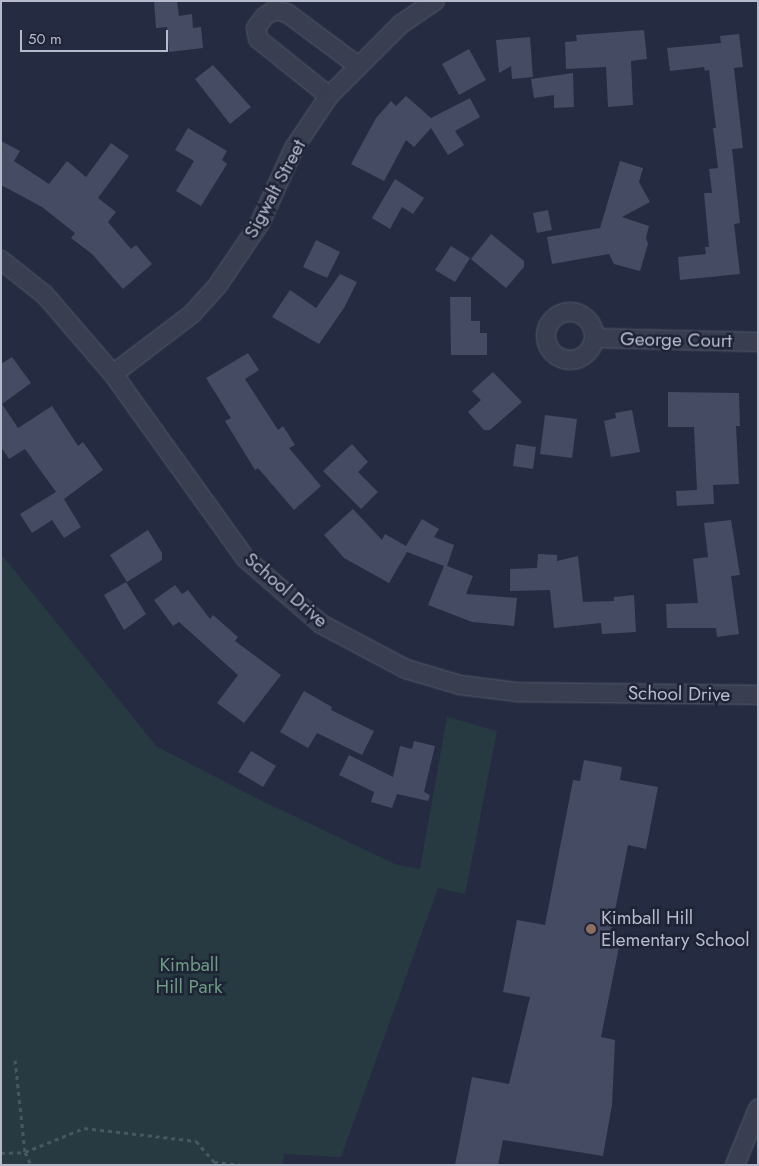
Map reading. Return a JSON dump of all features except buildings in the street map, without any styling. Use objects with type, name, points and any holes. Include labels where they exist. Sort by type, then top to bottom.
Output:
[{"type":"street","name":"Sigwalt Street","points":[[113,374],[192,314],[218,285],[260,223],[294,148],[329,96],[357,65],[401,24],[435,1]]},
{"type":"street","points":[[329,96],[258,39],[256,28],[264,17],[274,10],[287,13],[357,65]]},
{"type":"street","name":"School Drive","points":[[1,260],[45,295],[113,374],[246,559],[321,624],[406,670],[460,685],[516,692],[758,695]]},
{"type":"street","name":"George Court","points":[[594,338],[758,342]]},
{"type":"street","points":[[735,1165],[758,1110]]},
{"type":"path","points":[[15,1060],[25,1152],[31,1165]]},
{"type":"path","points":[[1,1153],[25,1152],[84,1128],[196,1141],[214,1162],[243,1165]]},
{"type":"green space","name":"Kimball Hill Park","points":[[1,554],[156,746],[258,799],[397,865],[420,869],[447,717],[497,731],[465,894],[438,888],[341,1157],[284,1154],[283,1165],[1,1165]]},
{"type":"place","name":"Kimball Hill Elementary School","points":[[591,929]]}]
